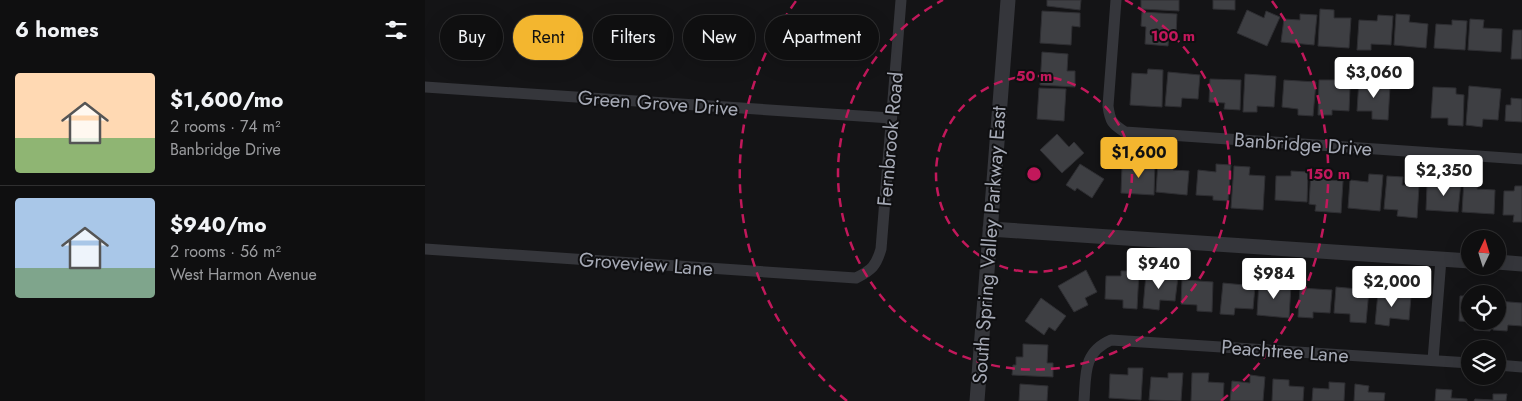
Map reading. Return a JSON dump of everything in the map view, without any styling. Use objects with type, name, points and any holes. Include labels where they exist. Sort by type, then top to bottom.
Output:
[{"type":"street","name":"Fernbrook Road","points":[[867,273],[877,264],[881,249],[901,0]]},
{"type":"street","name":"South Spring Valley Parkway East","points":[[977,401],[1009,0]]},
{"type":"street","name":"Banbridge Drive","points":[[1116,0],[1109,106],[1110,119],[1116,127],[1125,132],[1522,159]]},
{"type":"street","name":"Green Grove Drive","points":[[425,87],[891,118]]},
{"type":"street","points":[[990,229],[1461,260]]},
{"type":"street","name":"Groveview Lane","points":[[425,249],[856,278],[867,273]]},
{"type":"street","points":[[1433,360],[1441,259]]},
{"type":"street","points":[[1506,263],[1522,264]]},
{"type":"street","name":"Peachtree Lane","points":[[1084,401],[1086,368],[1091,354],[1100,344],[1111,340],[1461,362]]},
{"type":"street","points":[[1506,366],[1522,367]]},
{"type":"building","points":[[1047,0],[1081,0],[1080,10],[1047,6]]},
{"type":"building","points":[[1141,0],[1179,0],[1179,11],[1141,9]]},
{"type":"building","points":[[1213,0],[1235,0],[1235,10],[1213,9]]},
{"type":"building","points":[[1320,9],[1334,10],[1334,18],[1351,18],[1349,48],[1318,46]]},
{"type":"building","points":[[1247,10],[1264,18],[1266,11],[1280,17],[1267,46],[1237,33]]},
{"type":"building","points":[[1042,11],[1080,13],[1080,27],[1072,26],[1071,45],[1040,43]]},
{"type":"building","points":[[1142,12],[1177,14],[1176,35],[1169,34],[1168,46],[1145,44],[1146,27],[1141,26]]},
{"type":"building","points":[[1300,14],[1317,15],[1314,45],[1281,42],[1284,19],[1300,20]]},
{"type":"building","points":[[1396,14],[1410,15],[1409,22],[1428,24],[1426,48],[1394,45]]},
{"type":"building","points":[[1378,15],[1393,16],[1391,45],[1371,44],[1371,50],[1357,50],[1359,20],[1377,21]]},
{"type":"building","points":[[1470,19],[1484,20],[1483,28],[1502,29],[1501,52],[1468,50]]},
{"type":"building","points":[[1452,20],[1467,21],[1465,50],[1434,48],[1436,24],[1452,25]]},
{"type":"building","points":[[1513,30],[1522,30],[1522,59],[1511,59]]},
{"type":"building","points":[[1042,52],[1068,54],[1067,71],[1075,71],[1075,87],[1040,85]]},
{"type":"building","points":[[1148,69],[1163,70],[1162,107],[1130,105],[1132,73],[1147,74]]},
{"type":"building","points":[[1168,72],[1200,75],[1198,99],[1182,98],[1181,107],[1165,106]]},
{"type":"building","points":[[1245,74],[1276,76],[1274,107],[1257,106],[1257,112],[1243,112]]},
{"type":"building","points":[[1210,79],[1241,80],[1240,110],[1224,109],[1225,103],[1209,102]]},
{"type":"building","points":[[1284,80],[1316,82],[1313,116],[1298,115],[1298,109],[1282,107]]},
{"type":"building","points":[[1319,80],[1339,80],[1339,88],[1350,88],[1349,111],[1332,110],[1332,115],[1318,115]]},
{"type":"building","points":[[1359,80],[1375,80],[1374,86],[1390,87],[1388,120],[1372,119],[1372,111],[1357,111]]},
{"type":"building","points":[[1469,86],[1501,89],[1498,120],[1483,119],[1482,127],[1466,125]]},
{"type":"building","points":[[1433,87],[1456,88],[1456,94],[1464,95],[1463,126],[1448,125],[1448,118],[1431,118]]},
{"type":"building","points":[[1039,88],[1066,89],[1064,121],[1037,119]]},
{"type":"building","points":[[1511,98],[1522,99],[1522,122],[1505,121],[1506,105],[1511,105]]},
{"type":"building","points":[[1057,134],[1069,147],[1074,142],[1084,153],[1062,173],[1040,150]]},
{"type":"building","points":[[1139,160],[1155,161],[1154,195],[1121,193],[1122,167],[1139,168]]},
{"type":"building","points":[[1158,162],[1173,164],[1173,170],[1189,171],[1187,195],[1156,192]]},
{"type":"building","points":[[1080,164],[1104,179],[1092,198],[1077,188],[1075,191],[1066,185]]},
{"type":"building","points":[[1216,164],[1231,165],[1228,201],[1213,200],[1213,196],[1196,195],[1198,170],[1216,172]]},
{"type":"building","points":[[1234,166],[1250,167],[1249,175],[1265,176],[1263,210],[1231,208]]},
{"type":"building","points":[[1291,171],[1308,172],[1307,202],[1275,200],[1276,176],[1291,176]]},
{"type":"building","points":[[1311,171],[1327,172],[1327,180],[1343,181],[1341,213],[1315,211],[1316,205],[1309,204]]},
{"type":"building","points":[[1369,174],[1383,175],[1380,211],[1348,208],[1350,180],[1368,182]]},
{"type":"building","points":[[1387,176],[1403,177],[1402,185],[1419,186],[1417,218],[1397,216],[1398,210],[1384,209]]},
{"type":"building","points":[[1464,180],[1478,181],[1477,189],[1495,190],[1494,214],[1462,212]]},
{"type":"building","points":[[1445,181],[1461,182],[1458,212],[1426,210],[1427,186],[1445,187]]},
{"type":"building","points":[[1515,186],[1522,186],[1522,222],[1513,222],[1514,215],[1503,215],[1504,191],[1514,191]]},
{"type":"building","points":[[1086,270],[1097,292],[1085,298],[1088,305],[1074,312],[1058,286]]},
{"type":"building","points":[[1121,271],[1139,271],[1137,309],[1123,308],[1123,300],[1105,299],[1106,276],[1121,276]]},
{"type":"building","points":[[1146,274],[1178,277],[1175,301],[1160,300],[1159,310],[1143,308]]},
{"type":"building","points":[[1182,280],[1213,282],[1212,312],[1197,311],[1197,305],[1181,304]]},
{"type":"building","points":[[1259,282],[1291,285],[1289,318],[1257,315]]},
{"type":"building","points":[[1223,283],[1255,286],[1253,309],[1235,308],[1234,315],[1220,314]]},
{"type":"building","points":[[1336,287],[1369,290],[1366,323],[1350,322],[1350,314],[1334,313]]},
{"type":"building","points":[[1300,288],[1332,290],[1330,313],[1313,312],[1313,318],[1298,317]]},
{"type":"building","points":[[1378,293],[1411,296],[1409,320],[1390,318],[1389,326],[1375,324]]},
{"type":"building","points":[[1460,296],[1461,296],[1461,321],[1459,321]]},
{"type":"building","points":[[1041,298],[1066,316],[1055,331],[1049,327],[1044,335],[1025,321]]},
{"type":"building","points":[[1506,302],[1522,303],[1522,326],[1508,325],[1507,331],[1493,330],[1506,330]]},
{"type":"building","points":[[1023,344],[1048,345],[1047,363],[1053,363],[1053,377],[1012,375],[1013,365],[1016,365],[1016,357],[1023,357]]},
{"type":"building","points":[[1128,368],[1143,368],[1141,400],[1109,398],[1110,374],[1128,375]]},
{"type":"building","points":[[1168,373],[1183,373],[1181,401],[1149,400],[1151,377],[1168,378]]},
{"type":"building","points":[[1192,373],[1209,373],[1208,382],[1224,383],[1223,401],[1191,401]]},
{"type":"building","points":[[1250,375],[1265,377],[1263,401],[1230,401],[1232,381],[1250,383]]},
{"type":"building","points":[[1273,379],[1289,380],[1289,386],[1304,387],[1303,401],[1272,401]]},
{"type":"building","points":[[1329,382],[1345,383],[1344,401],[1312,401],[1313,388],[1329,389]]},
{"type":"building","points":[[1020,384],[1048,386],[1047,401],[1019,401]]},
{"type":"building","points":[[1355,384],[1369,386],[1368,392],[1385,393],[1384,401],[1354,401]]},
{"type":"building","points":[[1436,389],[1452,390],[1451,398],[1467,399],[1467,401],[1435,401]]},
{"type":"building","points":[[1493,394],[1507,394],[1506,401],[1474,401],[1475,399],[1493,400]]}]
